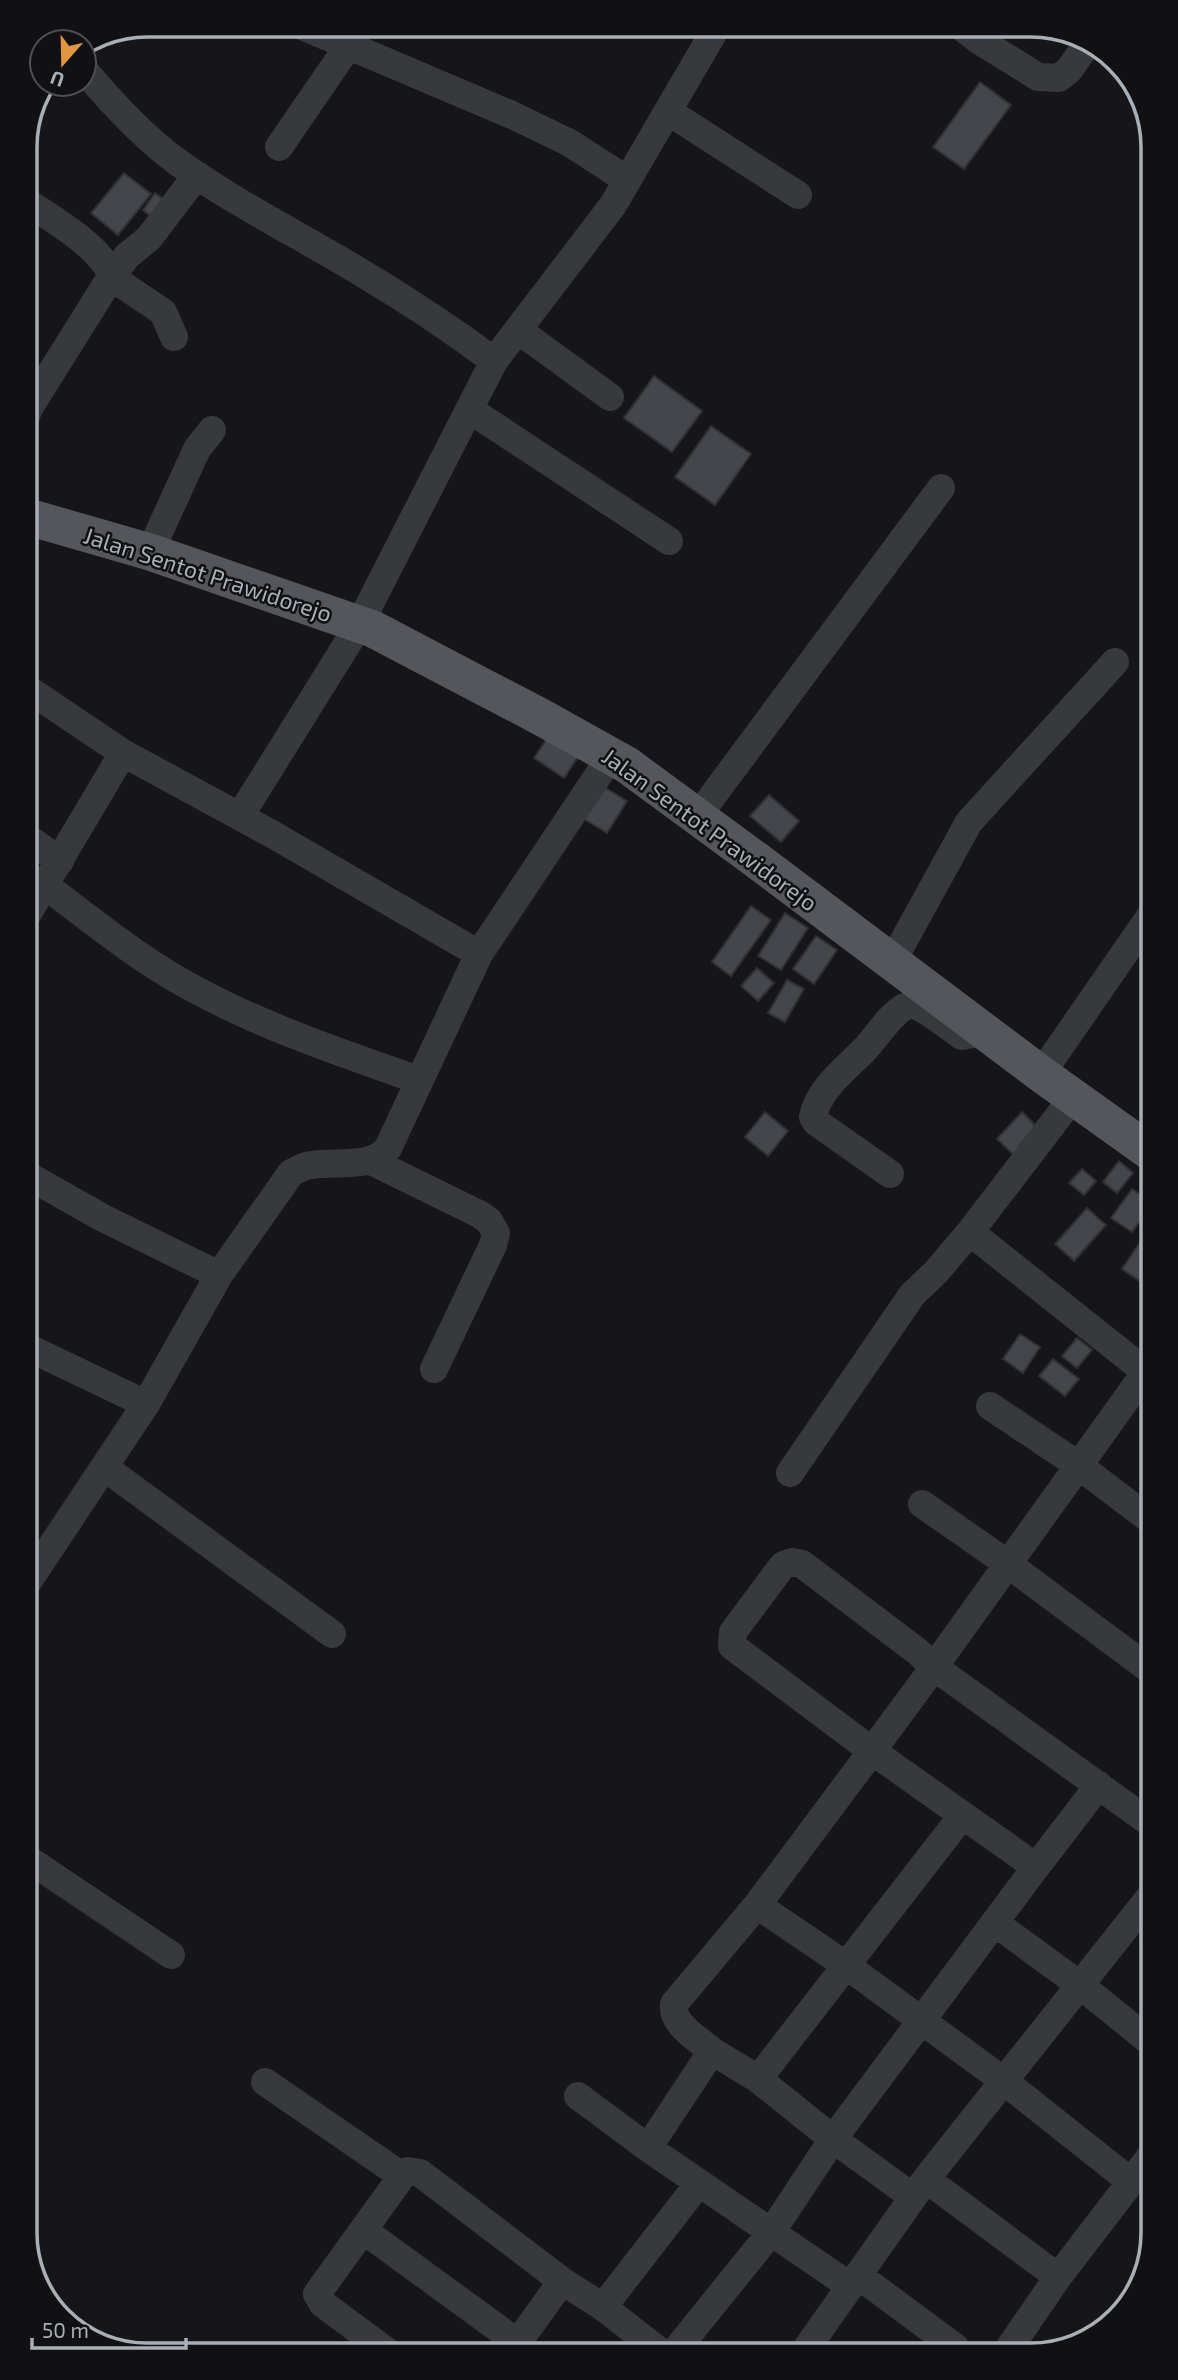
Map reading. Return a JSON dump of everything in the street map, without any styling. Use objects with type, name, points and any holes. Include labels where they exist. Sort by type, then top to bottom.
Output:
[{"type":"main road","name":"Jalan Sentot Prawidorejo","points":[[37,519],[150,552],[373,629],[611,756],[1141,1145]]},
{"type":"street","points":[[279,147],[353,37]]},
{"type":"street","points":[[358,37],[570,143],[628,180]]},
{"type":"street","points":[[240,816],[359,625],[495,361],[613,205],[711,37]]},
{"type":"street","points":[[975,37],[1038,77],[1059,78],[1069,70],[1083,50]]},
{"type":"street","points":[[98,86],[112,103],[176,161],[253,212],[443,323],[495,361]]},
{"type":"street","points":[[669,112],[798,195]]},
{"type":"street","points":[[37,395],[111,276],[127,256],[149,238],[197,175]]},
{"type":"street","points":[[37,209],[99,255],[110,269],[111,276],[163,312],[174,337]]},
{"type":"street","points":[[517,330],[610,397]]},
{"type":"street","points":[[470,410],[669,541]]},
{"type":"street","points":[[150,552],[197,449],[212,430]]},
{"type":"street","points":[[697,817],[941,488]]},
{"type":"street","points":[[892,962],[969,822],[1115,662]]},
{"type":"street","points":[[37,695],[123,753],[240,816],[479,954]]},
{"type":"street","points":[[37,900],[123,753]]},
{"type":"street","points":[[37,1567],[146,1404],[219,1275],[290,1173],[308,1165],[371,1161],[382,1157],[479,954],[611,756]]},
{"type":"street","points":[[37,845],[60,861]]},
{"type":"street","points":[[46,886],[126,945],[198,992],[294,1035],[418,1080]]},
{"type":"street","points":[[1041,1074],[1141,929]]},
{"type":"street","points":[[890,1174],[816,1122],[814,1112],[819,1100],[845,1067],[865,1050],[905,1006],[917,1006],[962,1037],[984,1031]]},
{"type":"street","points":[[790,1473],[912,1295],[970,1232],[1074,1096]]},
{"type":"street","points":[[371,1161],[481,1215],[496,1233],[493,1245],[434,1369]]},
{"type":"street","points":[[37,1181],[103,1218],[219,1275]]},
{"type":"street","points":[[970,1232],[1141,1360]]},
{"type":"street","points":[[37,1352],[146,1404]]},
{"type":"street","points":[[1058,2277],[920,2188],[833,2138],[758,2079],[712,2051],[677,2020],[673,2010],[674,2004],[757,1905],[872,1751],[1141,1379]]},
{"type":"street","points":[[990,1406],[1078,1465],[1141,1513]]},
{"type":"street","points":[[104,1467],[332,1634]]},
{"type":"street","points":[[922,1504],[1141,1663]]},
{"type":"street","points":[[1036,1867],[872,1751],[732,1646],[733,1632],[783,1565],[792,1562],[802,1564],[934,1667],[1141,1816]]},
{"type":"street","points":[[682,2343],[772,2231],[833,2138],[1098,1785]]},
{"type":"street","points":[[758,2079],[962,1816]]},
{"type":"street","points":[[37,1866],[171,1955]]},
{"type":"street","points":[[757,1905],[847,1966],[1004,2081],[1130,2182]]},
{"type":"street","points":[[810,2343],[920,2188],[1141,1908]]},
{"type":"street","points":[[995,1923],[1080,1985],[1141,2034]]},
{"type":"street","points":[[648,2148],[712,2051]]},
{"type":"street","points":[[265,2082],[402,2176]]},
{"type":"street","points":[[578,2096],[699,2183],[949,2343]]},
{"type":"street","points":[[1013,2343],[1058,2277],[1141,2168]]},
{"type":"street","points":[[376,2343],[323,2304],[317,2294],[408,2171],[421,2173],[562,2281],[603,2307],[649,2343]]},
{"type":"street","points":[[603,2307],[699,2183]]},
{"type":"street","points":[[363,2230],[509,2343]]},
{"type":"street","points":[[517,2343],[562,2281]]},
{"type":"building","points":[[980,82],[1011,105],[964,169],[933,147]]},
{"type":"building","points":[[124,173],[151,194],[118,235],[91,213]]},
{"type":"building","points":[[155,193],[166,201],[154,219],[143,210]]},
{"type":"building","points":[[654,376],[702,411],[672,452],[624,418]]},
{"type":"building","points":[[711,426],[751,454],[715,505],[675,477]]},
{"type":"building","points":[[550,734],[580,754],[564,778],[534,758]]},
{"type":"building","points":[[599,784],[627,801],[607,833],[579,816]]},
{"type":"building","points":[[769,795],[799,821],[781,842],[750,816]]},
{"type":"building","points":[[751,906],[771,920],[731,976],[712,962]]},
{"type":"building","points":[[785,913],[808,928],[781,970],[758,956]]},
{"type":"building","points":[[816,936],[837,950],[814,984],[793,969]]},
{"type":"building","points":[[757,968],[774,983],[758,1001],[741,986]]},
{"type":"building","points":[[787,980],[804,989],[785,1022],[768,1013]]},
{"type":"building","points":[[765,1112],[788,1131],[768,1156],[745,1137]]},
{"type":"building","points":[[1022,1112],[1042,1132],[1017,1158],[997,1139]]},
{"type":"building","points":[[1119,1161],[1133,1173],[1117,1193],[1103,1182]]},
{"type":"building","points":[[1082,1169],[1096,1181],[1084,1195],[1069,1183]]},
{"type":"building","points":[[1132,1189],[1141,1195],[1141,1220],[1132,1232],[1111,1218]]},
{"type":"building","points":[[1087,1208],[1106,1225],[1074,1261],[1055,1244]]},
{"type":"building","points":[[1141,1241],[1141,1282],[1122,1269]]},
{"type":"building","points":[[1020,1334],[1040,1347],[1023,1373],[1003,1359]]},
{"type":"building","points":[[1077,1338],[1092,1350],[1077,1368],[1062,1356]]},
{"type":"building","points":[[1053,1359],[1079,1379],[1065,1396],[1039,1376]]}]
